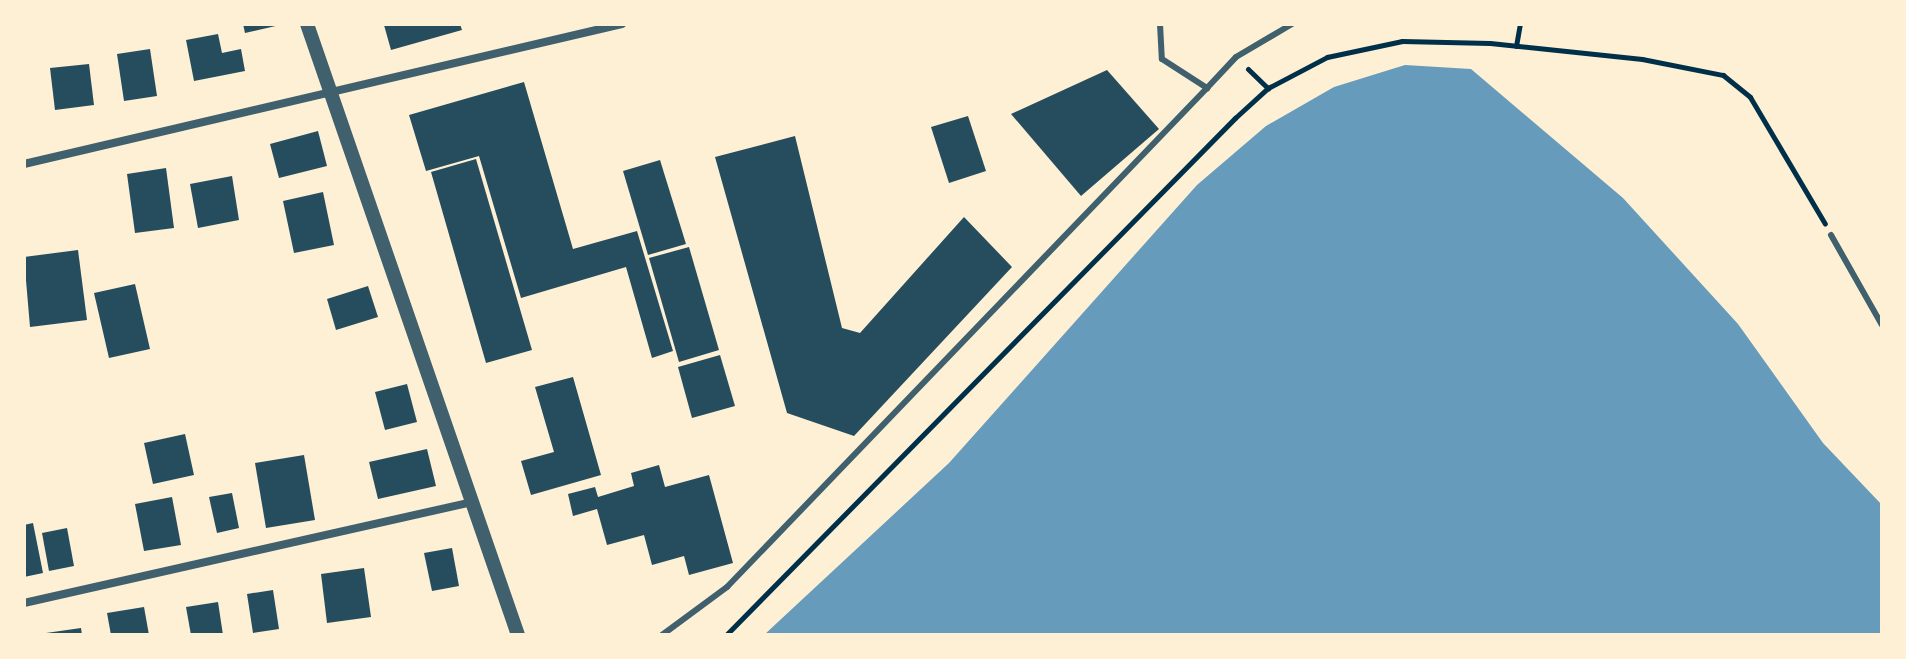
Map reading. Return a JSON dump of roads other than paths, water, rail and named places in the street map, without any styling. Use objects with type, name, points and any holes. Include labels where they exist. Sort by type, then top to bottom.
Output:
[{"type":"street","points":[[307,24],[326,93],[518,635]]},
{"type":"street","points":[[24,164],[622,24]]},
{"type":"street","points":[[24,603],[471,502]]},
{"type":"lane","points":[[1160,24],[1162,59],[1207,88]]},
{"type":"lane","points":[[662,635],[727,587],[1236,57],[1292,24]]},
{"type":"lane","points":[[1831,235],[1882,325]]},
{"type":"water","points":[[1405,65],[1471,69],[1623,198],[1738,324],[1823,443],[1882,505],[1882,635],[764,635],[949,463],[1197,185],[1266,126],[1334,87]]}]
